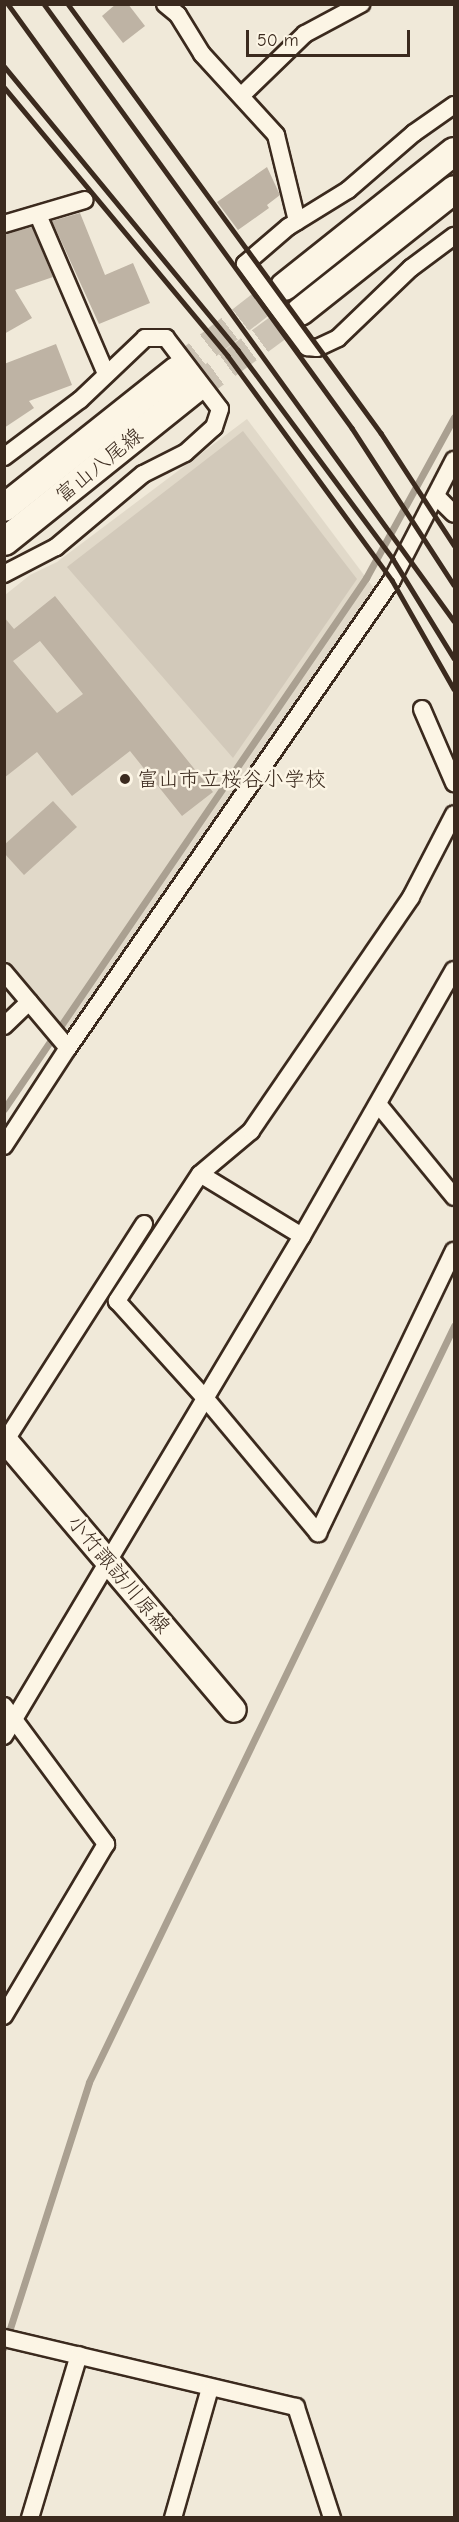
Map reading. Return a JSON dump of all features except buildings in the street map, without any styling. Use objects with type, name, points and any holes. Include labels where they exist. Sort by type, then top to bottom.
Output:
[{"type":"main road","points":[[284,286],[454,151]]},
{"type":"main road","points":[[300,310],[454,189]]},
{"type":"main road","name":"富山八尾線","points":[[4,507],[185,379],[4,541]]},
{"type":"main road","name":"小竹諏訪川原線","points":[[5,1441],[234,1710]]},
{"type":"street","points":[[165,4],[177,15],[202,54],[276,135],[297,221]]},
{"type":"street","points":[[241,96],[305,34],[361,4]]},
{"type":"street","points":[[454,105],[414,133],[348,190],[297,221],[245,264],[311,348],[338,338],[411,268],[454,236]]},
{"type":"street","points":[[4,224],[85,200]]},
{"type":"street","points":[[38,215],[106,374]]},
{"type":"street","points":[[4,458],[72,407],[145,338],[166,338],[220,409],[214,427],[185,453],[143,474],[63,542],[4,574]]},
{"type":"street","points":[[4,1146],[68,1048],[392,579],[454,460]]},
{"type":"street","points":[[436,496],[454,514]]},
{"type":"street","points":[[422,709],[454,783]]},
{"type":"street","points":[[454,814],[411,897],[251,1131],[200,1174],[117,1301],[206,1399],[318,1533],[454,1251]]},
{"type":"street","points":[[4,1736],[10,1712],[109,1562],[302,1236],[454,970]]},
{"type":"street","points":[[4,972],[68,1048]]},
{"type":"street","points":[[4,1026],[29,1002]]},
{"type":"street","points":[[378,1104],[454,1197]]},
{"type":"street","points":[[200,1174],[302,1236]]},
{"type":"street","points":[[5,1441],[144,1224]]},
{"type":"street","points":[[4,2016],[106,1844],[10,1712]]},
{"type":"street","points":[[4,2338],[296,2407],[332,2517]]},
{"type":"street","points":[[30,2517],[79,2355]]},
{"type":"street","points":[[173,2517],[210,2388]]},
{"type":"shaded area","name":"富山市立桜谷小学校","points":[[247,419],[376,591],[73,1030],[54,1024],[5,962],[5,595],[30,575],[57,562]]},
{"type":"shaded area","points":[[243,431],[357,579],[233,758],[67,567]]},
{"type":"waterway","points":[[4,1109],[366,578],[454,417]]},
{"type":"waterway","points":[[4,2347],[89,2082],[454,1326]]},
{"type":"tunnel","points":[[176,370],[284,286]]},
{"type":"tunnel","points":[[194,389],[300,311]]},
{"type":"railway","points":[[8,4],[454,621]]},
{"type":"railway","points":[[44,4],[352,428],[454,585]]},
{"type":"railway","points":[[68,4],[381,433],[454,545]]},
{"type":"railway","points":[[4,66],[238,350],[393,559],[454,658]]},
{"type":"railway","points":[[4,87],[228,356],[392,580],[454,689]]},
{"type":"place","name":"富山市立桜谷小学校","points":[[125,779]]}]
